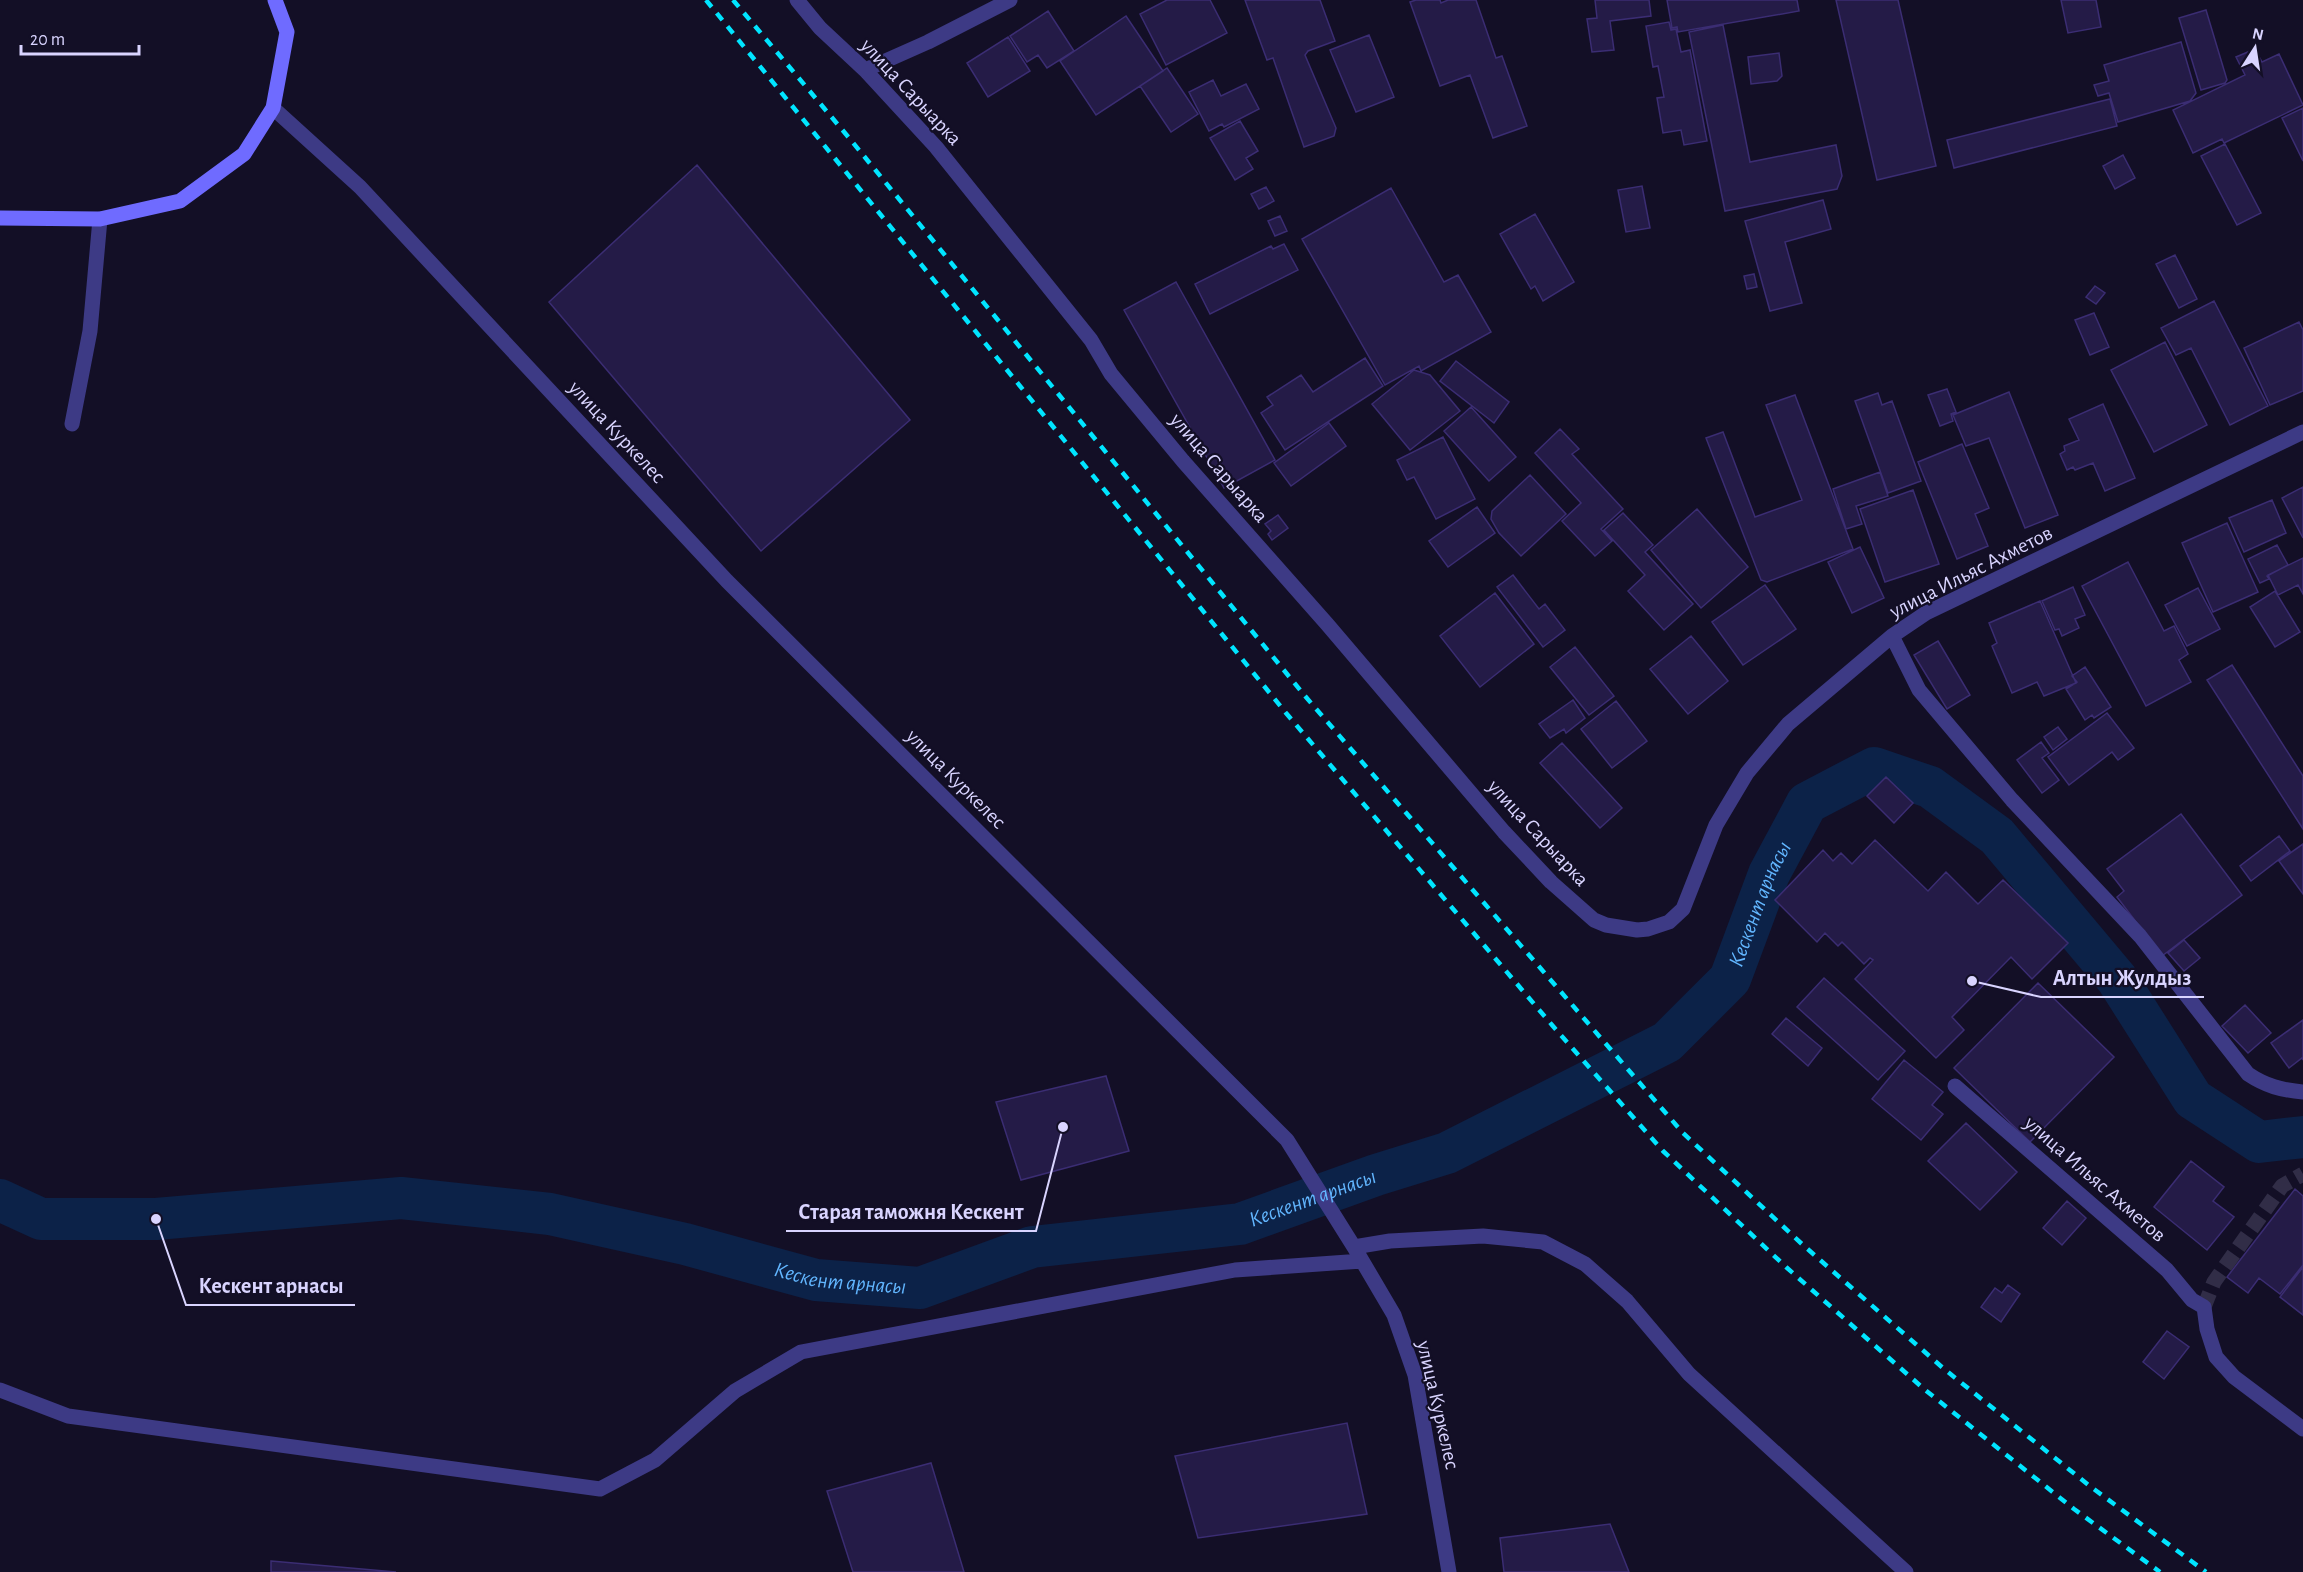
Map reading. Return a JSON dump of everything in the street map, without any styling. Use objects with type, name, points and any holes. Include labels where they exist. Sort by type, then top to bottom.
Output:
[{"type":"main road","points":[[0,218],[100,219],[180,201],[244,154],[273,108],[287,32],[275,0]]},
{"type":"street","name":"улица Сарыарка","points":[[797,0],[820,28],[865,70],[936,147],[1030,261],[1091,340],[1111,374],[1183,461],[1327,624],[1504,832],[1551,882],[1594,920],[1606,925],[1636,930]]},
{"type":"street","points":[[865,70],[928,42],[1010,0]]},
{"type":"street","name":"улица Куркелес","points":[[273,108],[360,187],[727,581],[1287,1140],[1394,1315],[1414,1375],[1449,1572]]},
{"type":"street","points":[[72,424],[90,331],[100,219]]},
{"type":"street","name":"улица Ильяс Ахметов","points":[[1636,930],[1669,922],[1683,909],[1716,825],[1747,773],[1788,724],[1892,636],[1926,614],[2303,432]]},
{"type":"street","points":[[1892,636],[1919,690],[2012,800],[2140,936],[2248,1074],[2262,1084],[2283,1091],[2303,1092]]},
{"type":"street","name":"улица Ильяс Ахметов","points":[[1955,1086],[2167,1270],[2192,1300],[2204,1307],[2207,1329],[2216,1357],[2234,1377],[2303,1429]]},
{"type":"street","points":[[1354,1247],[1390,1241],[1483,1236],[1543,1242],[1585,1264],[1627,1301],[1689,1374],[1906,1572]]},
{"type":"street","points":[[0,1390],[68,1416],[600,1488],[656,1460],[735,1392],[801,1352],[1235,1270],[1362,1261]]},
{"type":"building","points":[[1167,0],[1210,0],[1227,33],[1166,65],[1140,14]]},
{"type":"building","points":[[1245,0],[1320,0],[1335,41],[1308,51],[1305,55],[1336,128],[1334,136],[1304,147],[1273,58],[1267,60]]},
{"type":"building","points":[[1440,0],[1441,3],[1448,0],[1476,0],[1496,58],[1502,56],[1527,126],[1493,138],[1470,75],[1440,86],[1410,2]]},
{"type":"building","points":[[1595,0],[1649,0],[1651,16],[1610,21],[1614,50],[1592,52],[1587,19],[1597,18]]},
{"type":"building","points":[[1667,0],[1797,0],[1799,11],[1678,32],[1677,27],[1672,28]]},
{"type":"building","points":[[1836,0],[1898,0],[1936,166],[1877,180]]},
{"type":"building","points":[[2061,0],[2096,0],[2101,27],[2068,33]]},
{"type":"building","points":[[2206,10],[2227,80],[2225,83],[2201,90],[2179,18]]},
{"type":"building","points":[[1048,11],[1074,51],[1047,68],[1038,55],[1027,62],[1010,36]]},
{"type":"building","points":[[1126,16],[1163,71],[1096,115],[1060,61]]},
{"type":"building","points":[[1669,22],[1671,30],[1676,29],[1681,52],[1690,50],[1707,141],[1684,145],[1681,130],[1663,133],[1657,98],[1664,97],[1658,66],[1653,67],[1646,26]]},
{"type":"building","points":[[1723,25],[1750,162],[1836,145],[1842,176],[1837,189],[1725,211],[1689,32]]},
{"type":"building","points":[[1369,35],[1394,97],[1356,112],[1330,50]]},
{"type":"building","points":[[1008,37],[1030,71],[988,97],[967,63]]},
{"type":"building","points":[[2181,42],[2196,93],[2190,101],[2118,122],[2109,93],[2098,96],[2094,85],[2109,81],[2104,65]]},
{"type":"building","points":[[2255,49],[2262,62],[2279,54],[2303,105],[2224,143],[2222,139],[2193,153],[2173,110],[2245,75],[2236,57]]},
{"type":"building","points":[[1779,53],[1782,76],[1777,81],[1751,84],[1748,57]]},
{"type":"building","points":[[1167,68],[1198,114],[1171,132],[1140,86]]},
{"type":"building","points":[[1213,80],[1221,96],[1246,84],[1259,109],[1224,127],[1222,124],[1209,131],[1189,92]]},
{"type":"building","points":[[2110,99],[2117,126],[1954,168],[1947,140]]},
{"type":"building","points":[[2303,108],[2303,161],[2282,118]]},
{"type":"building","points":[[1240,121],[1258,151],[1246,158],[1253,169],[1235,180],[1210,138]]},
{"type":"building","points":[[2225,144],[2261,213],[2237,225],[2201,156]]},
{"type":"building","points":[[2123,155],[2135,178],[2115,189],[2103,166]]},
{"type":"building","points":[[697,165],[910,420],[761,551],[549,302]]},
{"type":"building","points":[[1642,186],[1650,228],[1626,232],[1618,190]]},
{"type":"building","points":[[1266,187],[1274,201],[1259,209],[1251,194]]},
{"type":"building","points":[[1391,188],[1444,282],[1458,275],[1491,332],[1421,371],[1419,366],[1385,385],[1302,239]]},
{"type":"building","points":[[1823,200],[1831,229],[1785,242],[1802,303],[1770,311],[1745,221]]},
{"type":"building","points":[[1535,214],[1574,282],[1543,301],[1535,286],[1531,289],[1500,234]]},
{"type":"building","points":[[1280,216],[1287,231],[1275,236],[1268,221]]},
{"type":"building","points":[[1284,244],[1298,270],[1210,314],[1195,284],[1271,246],[1273,249]]},
{"type":"building","points":[[2175,255],[2197,299],[2179,308],[2156,264]]},
{"type":"building","points":[[1754,274],[1757,287],[1747,289],[1744,276]]},
{"type":"building","points":[[1176,282],[1275,460],[1224,488],[1124,310]]},
{"type":"building","points":[[2095,286],[2105,293],[2096,304],[2086,297]]},
{"type":"building","points":[[2214,301],[2268,406],[2230,425],[2191,348],[2176,355],[2161,328]]},
{"type":"building","points":[[2094,313],[2109,347],[2090,355],[2075,320]]},
{"type":"building","points":[[2299,322],[2303,330],[2303,391],[2270,405],[2244,348]]},
{"type":"building","points":[[2165,342],[2207,425],[2154,452],[2111,370]]},
{"type":"building","points":[[1365,358],[1383,386],[1285,450],[1261,413],[1273,405],[1267,397],[1301,375],[1313,392]]},
{"type":"building","points":[[1456,361],[1509,402],[1494,423],[1440,381]]},
{"type":"building","points":[[1414,370],[1430,375],[1460,411],[1410,450],[1372,404]]},
{"type":"building","points":[[1947,389],[1956,412],[1951,414],[1953,421],[1940,426],[1928,395]]},
{"type":"building","points":[[2009,392],[2058,515],[2025,528],[1989,438],[1966,446],[1953,415]]},
{"type":"building","points":[[1878,393],[1882,405],[1892,401],[1921,481],[1888,493],[1855,401]]},
{"type":"building","points":[[1795,395],[1853,549],[1767,582],[1761,580],[1706,438],[1723,432],[1755,517],[1802,500],[1766,405]]},
{"type":"building","points":[[2103,404],[2135,478],[2105,491],[2093,463],[2075,470],[2073,467],[2067,470],[2060,454],[2065,451],[2064,446],[2079,440],[2069,419]]},
{"type":"building","points":[[1471,407],[1516,457],[1489,481],[1444,431]]},
{"type":"building","points":[[1329,423],[1346,446],[1291,486],[1274,463]]},
{"type":"building","points":[[1560,429],[1579,449],[1572,454],[1623,509],[1601,529],[1612,541],[1595,556],[1562,521],[1581,503],[1535,453]]},
{"type":"building","points":[[1443,437],[1475,499],[1436,519],[1414,477],[1407,480],[1397,460]]},
{"type":"building","points":[[1962,444],[1989,508],[1975,514],[1988,546],[1957,559],[1918,462]]},
{"type":"building","points":[[1880,472],[1888,496],[1856,506],[1862,524],[1846,529],[1833,489]]},
{"type":"building","points":[[1530,475],[1566,514],[1521,556],[1499,533],[1491,519],[1492,511]]},
{"type":"building","points":[[2303,487],[2303,538],[2282,498]]},
{"type":"building","points":[[1913,490],[1939,564],[1885,582],[1860,509]]},
{"type":"building","points":[[2272,500],[2286,533],[2244,552],[2229,518]]},
{"type":"building","points":[[1477,507],[1495,533],[1448,567],[1429,541]]},
{"type":"building","points":[[1697,509],[1748,567],[1701,608],[1651,550]]},
{"type":"building","points":[[1623,513],[1653,545],[1645,552],[1693,604],[1664,630],[1628,591],[1645,575],[1604,530]]},
{"type":"building","points":[[1278,515],[1288,528],[1272,540],[1268,534],[1271,531],[1265,524]]},
{"type":"building","points":[[2227,523],[2258,592],[2213,612],[2182,543]]},
{"type":"building","points":[[2277,545],[2288,565],[2267,576],[2269,579],[2260,583],[2248,559]]},
{"type":"building","points":[[1860,547],[1884,598],[1852,613],[1828,562]]},
{"type":"building","points":[[2303,558],[2303,594],[2298,585],[2278,595],[2268,575]]},
{"type":"building","points":[[2128,562],[2164,631],[2174,626],[2188,654],[2179,660],[2191,682],[2146,706],[2082,586]]},
{"type":"building","points":[[1513,575],[1539,609],[1545,604],[1565,630],[1543,647],[1497,587]]},
{"type":"building","points":[[1765,585],[1796,629],[1743,665],[1712,622]]},
{"type":"building","points":[[2073,587],[2085,615],[2075,619],[2079,628],[2062,636],[2059,629],[2055,630],[2042,601]]},
{"type":"building","points":[[2198,588],[2220,629],[2187,646],[2165,605]]},
{"type":"building","points":[[2275,591],[2300,632],[2275,647],[2250,607]]},
{"type":"building","points":[[1495,593],[1534,644],[1480,687],[1440,636]]},
{"type":"building","points":[[2040,601],[2076,683],[2044,696],[2037,682],[2012,693],[1992,646],[1997,643],[1989,623]]},
{"type":"building","points":[[1691,636],[1728,681],[1688,714],[1650,669]]},
{"type":"building","points":[[1938,641],[1970,695],[1947,709],[1914,655]]},
{"type":"building","points":[[1575,647],[1614,696],[1589,715],[1550,667]]},
{"type":"building","points":[[2232,665],[2303,776],[2303,829],[2207,680]]},
{"type":"building","points":[[2085,667],[2111,707],[2094,718],[2092,715],[2085,720],[2066,689],[2077,682],[2072,676]]},
{"type":"building","points":[[1573,700],[1585,718],[1566,733],[1564,729],[1550,738],[1539,724]]},
{"type":"building","points":[[1616,701],[1647,741],[1612,768],[1581,729]]},
{"type":"building","points":[[2107,713],[2134,748],[2118,760],[2112,752],[2069,785],[2048,757]]},
{"type":"building","points":[[2058,727],[2067,739],[2053,750],[2044,737]]},
{"type":"building","points":[[2041,742],[2049,753],[2042,758],[2059,780],[2042,793],[2017,760]]},
{"type":"building","points":[[1562,743],[1622,808],[1600,828],[1540,763]]},
{"type":"building","points":[[1886,777],[1913,803],[1894,823],[1867,796]]},
{"type":"building","points":[[2181,814],[2242,895],[2162,956],[2117,897],[2124,891],[2107,869]]},
{"type":"building","points":[[2279,836],[2290,851],[2251,881],[2240,866]]},
{"type":"building","points":[[1875,840],[1928,891],[1946,872],[1978,904],[2003,880],[2068,943],[2032,979],[2011,957],[1952,1017],[1964,1030],[1936,1058],[1855,979],[1873,960],[1870,958],[1864,964],[1842,942],[1838,946],[1825,933],[1817,942],[1775,900],[1823,850],[1833,861],[1841,853],[1852,864]]},
{"type":"building","points":[[2303,844],[2303,894],[2279,861]]},
{"type":"building","points":[[2184,940],[2200,958],[2184,971],[2168,953]]},
{"type":"building","points":[[1824,978],[1905,1051],[1878,1080],[1797,1007]]},
{"type":"building","points":[[2038,983],[2114,1057],[2030,1142],[1954,1068]]},
{"type":"building","points":[[2245,1005],[2271,1033],[2248,1053],[2222,1026]]},
{"type":"building","points":[[1786,1018],[1822,1048],[1808,1066],[1772,1034]]},
{"type":"building","points":[[2303,1020],[2303,1060],[2302,1058],[2289,1068],[2271,1043]]},
{"type":"building","points":[[1904,1060],[1943,1092],[1932,1105],[1943,1114],[1921,1140],[1872,1099]]},
{"type":"building","points":[[1106,1076],[1129,1151],[1021,1180],[996,1102]]},
{"type":"building","points":[[1966,1123],[2017,1172],[1980,1210],[1928,1161]]},
{"type":"building","points":[[2191,1161],[2224,1187],[2213,1201],[2234,1217],[2207,1250],[2154,1207]]},
{"type":"building","points":[[2295,1189],[2303,1196],[2303,1265],[2280,1294],[2259,1278],[2248,1293],[2227,1277]]},
{"type":"building","points":[[2067,1201],[2086,1218],[2062,1245],[2043,1228]]},
{"type":"building","points":[[2303,1267],[2303,1315],[2280,1297]]},
{"type":"building","points":[[2008,1285],[2020,1294],[2001,1322],[1981,1307],[1995,1288],[2002,1293]]},
{"type":"building","points":[[2167,1331],[2189,1347],[2164,1379],[2143,1362]]},
{"type":"building","points":[[1347,1423],[1367,1514],[1198,1538],[1175,1456]]},
{"type":"building","points":[[931,1463],[964,1572],[853,1572],[827,1491]]},
{"type":"building","points":[[1610,1524],[1629,1572],[1504,1572],[1500,1538]]},
{"type":"building","points":[[271,1561],[396,1572],[271,1572]]},
{"type":"waterway","name":"Кескент арнасы","points":[[0,1200],[41,1219],[156,1219],[401,1198],[550,1214],[685,1244],[816,1280],[920,1288],[1032,1247],[1240,1224],[1376,1175],[1447,1153],[1667,1042],[1730,979],[1769,874],[1807,803],[1874,768],[1930,787],[1997,836],[2117,979],[2193,1099],[2259,1142],[2303,1137]]},
{"type":"tunnel","points":[[2204,1307],[2214,1282],[2282,1186],[2303,1174]]},
{"type":"railway","points":[[706,0],[1286,713],[1552,1025],[1663,1151],[1786,1267],[1924,1389],[2074,1509],[2160,1572]]},
{"type":"railway","points":[[733,0],[850,139],[1305,696],[1683,1133],[1803,1245],[1943,1368],[2091,1487],[2206,1572]]},
{"type":"place","name":"Алтын Жулдыз","points":[[1972,981]]},
{"type":"place","name":"Старая таможня Кескент","points":[[1063,1127]]},
{"type":"place","name":"Кескент арнасы","points":[[156,1219]]}]
